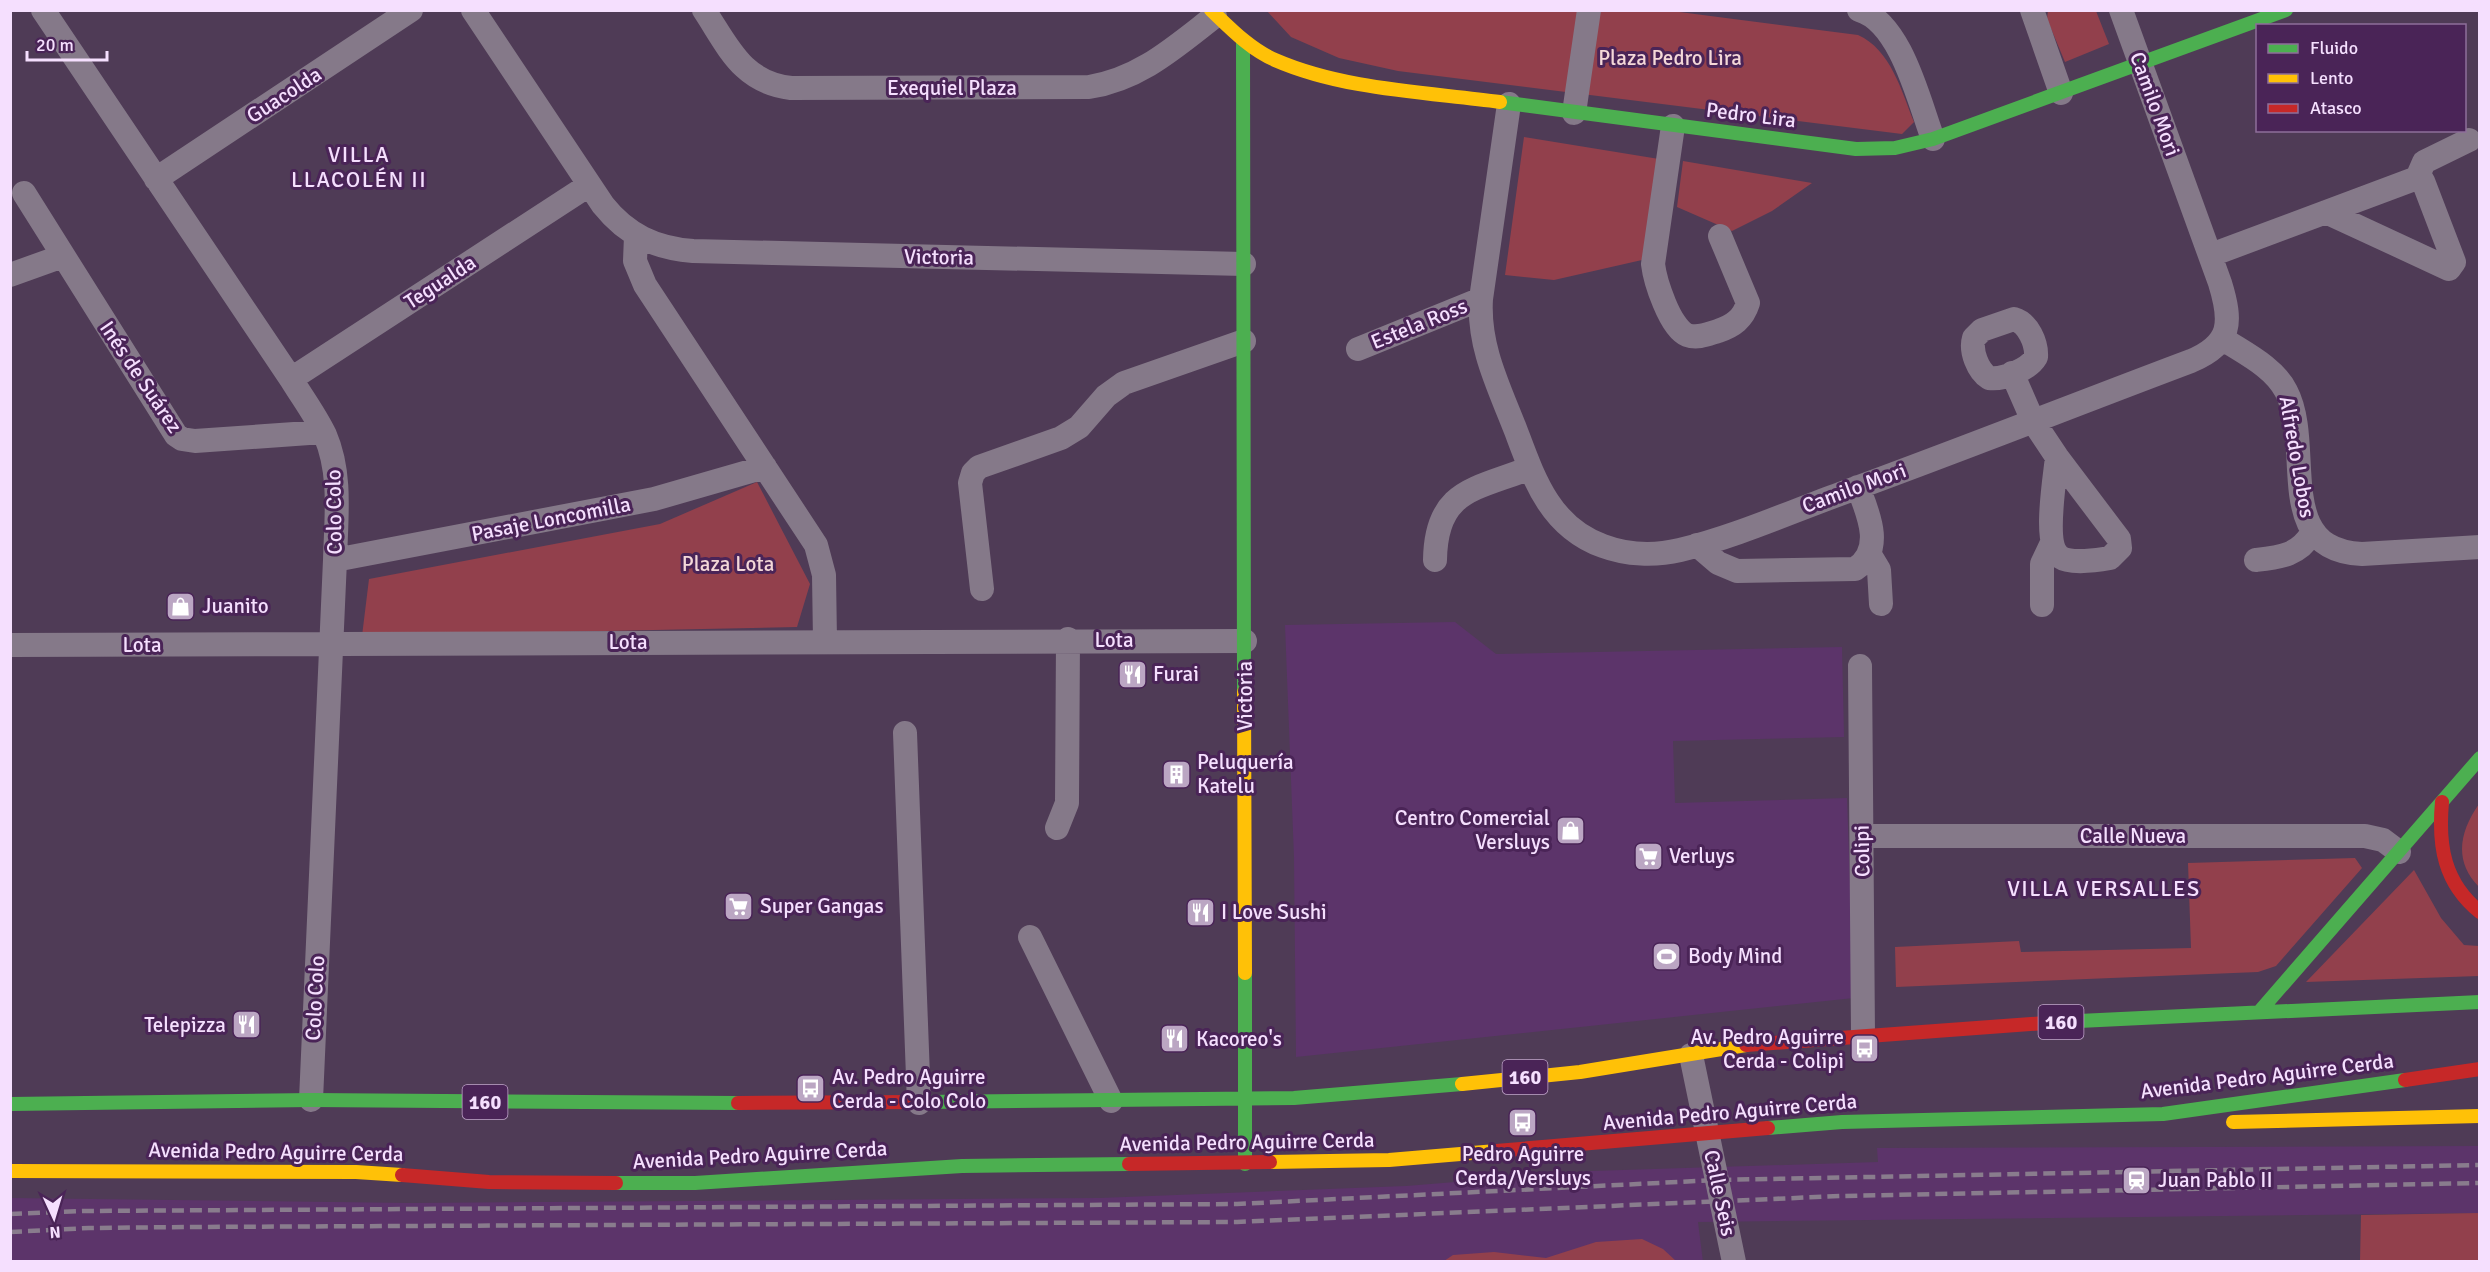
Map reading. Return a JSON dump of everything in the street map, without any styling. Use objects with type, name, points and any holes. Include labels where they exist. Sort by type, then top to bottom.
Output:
[{"type":"main road","name":"Pedro Lira","points":[[1213,13],[1243,41],[1292,68],[1338,80],[1856,149],[1909,147],[2286,10]]},
{"type":"main road","name":"Victoria","points":[[1243,41],[1245,1164]]},
{"type":"main road","points":[[2259,1012],[2480,758]]},
{"type":"main road","points":[[2442,802],[2440,834],[2446,868],[2460,896],[2480,912]]},
{"type":"main road","name":"Avenida Pedro Aguirre Cerda","points":[[10,1104],[311,1100],[919,1103],[1245,1099],[1341,1095],[1467,1084],[1580,1072],[1743,1045],[1863,1035],[2259,1012],[2480,1002]]},
{"type":"main road","name":"Avenida Pedro Aguirre Cerda","points":[[10,1170],[356,1172],[489,1182],[695,1183],[915,1168],[1245,1164],[1412,1159],[1876,1121],[2163,1114],[2480,1069]]},
{"type":"main road","points":[[2163,1114],[2262,1123],[2480,1116]]},
{"type":"street","name":"Colo Colo","points":[[43,10],[291,379],[324,432],[335,472],[335,560],[311,1100]]},
{"type":"street","name":"Guacolda","points":[[156,179],[411,10]]},
{"type":"street","name":"Victoria","points":[[473,10],[612,217],[636,236],[653,244],[693,251],[1244,264]]},
{"type":"street","name":"Exequiel Plaza","points":[[704,10],[740,65],[750,74],[776,86],[791,88],[1089,87],[1107,84],[1124,79],[1157,61],[1213,13]]},
{"type":"street","points":[[1574,113],[1590,10]]},
{"type":"street","points":[[1859,10],[1878,19],[1887,29],[1906,67],[1933,139]]},
{"type":"street","points":[[2032,10],[2061,93]]},
{"type":"street","name":"Camilo Mori","points":[[1509,104],[1481,299],[1480,318],[1485,352],[1530,468],[1544,498],[1561,520],[1602,546],[1643,554],[1679,550],[1858,487],[2199,358],[2215,348],[2223,339],[2228,312],[2211,255],[2121,10]]},
{"type":"street","points":[[1673,126],[1654,273],[1675,325],[1686,335],[1701,337],[1731,327],[1745,311],[1748,303],[1720,236]]},
{"type":"street","points":[[2211,255],[2417,178],[2424,162],[2469,140]]},
{"type":"street","points":[[2326,212],[2449,268],[2454,262],[2423,181],[2417,178]]},
{"type":"street","name":"Tegualda","points":[[291,379],[589,185]]},
{"type":"street","name":"Inés de Suárez","points":[[24,193],[176,435],[195,441],[324,432]]},
{"type":"street","points":[[636,236],[635,261],[642,280],[807,531],[821,560],[824,575],[825,641]]},
{"type":"street","points":[[10,274],[63,256]]},
{"type":"street","name":"Estela Ross","points":[[1358,349],[1481,299]]},
{"type":"street","name":"Alfredo Lobos","points":[[2223,339],[2277,377],[2291,400],[2303,504],[2312,533],[2332,549],[2343,554],[2480,547]]},
{"type":"street","points":[[982,589],[970,483],[973,473],[979,467],[1061,438],[1079,427],[1106,396],[1124,383],[1244,341]]},
{"type":"street","points":[[2012,374],[2033,421],[2057,457],[2119,539],[2120,548],[2116,554],[2104,559],[2065,559],[2054,551],[2051,545]]},
{"type":"street","points":[[2042,605],[2042,564],[2051,545],[2057,457]]},
{"type":"street","name":"Pasaje Loncomilla","points":[[335,560],[654,499],[765,467]]},
{"type":"street","points":[[1435,560],[1437,529],[1449,505],[1466,494],[1530,468]]},
{"type":"street","points":[[1858,487],[1871,529],[1870,555],[1879,570],[1881,604]]},
{"type":"street","name":"Alfredo Lobos","points":[[2256,560],[2290,554],[2306,542],[2312,533]]},
{"type":"street","points":[[1697,545],[1726,567],[1750,573],[1846,570],[1864,563],[1870,555]]},
{"type":"street","points":[[1057,828],[1067,803],[1068,639]]},
{"type":"street","name":"Lota","points":[[10,645],[1068,639],[1245,641]]},
{"type":"street","name":"Colipi","points":[[1860,666],[1863,1035]]},
{"type":"street","points":[[905,733],[919,1103]]},
{"type":"street","name":"Calle Nueva","points":[[1862,836],[2365,836],[2383,840],[2399,852]]},
{"type":"street","points":[[1030,937],[1111,1101]]},
{"type":"street","name":"Calle Seis","points":[[1690,1055],[1734,1262]]},
{"type":"shaded area","name":"Centro Comercial Versluys","points":[[1455,622],[1496,654],[1842,647],[1844,737],[1673,741],[1675,803],[1847,798],[1854,998],[1296,1057],[1294,857],[1285,625]]},
{"type":"shaded area","points":[[2480,1146],[2479,1213],[1698,1222],[1703,1262],[11,1262],[11,1198],[410,1203],[1100,1198],[1406,1186],[1591,1171],[1878,1162],[1877,1148]]},
{"type":"green space","name":"Plaza Pedro Lira","points":[[1664,10],[1858,35],[1879,50],[1887,61],[1894,72],[1914,122],[1902,134],[1398,71],[1339,58],[1291,37],[1267,11]]},
{"type":"green space","points":[[2048,11],[2096,11],[2109,44],[2065,62],[2047,19]]},
{"type":"green space","points":[[1524,137],[1659,159],[1642,260],[1554,280],[1505,275]]},
{"type":"green space","points":[[1683,161],[1812,183],[1772,211],[1732,231],[1677,207]]},
{"type":"green space","name":"Plaza Lota","points":[[757,482],[810,584],[797,627],[362,636],[369,579],[660,524]]},
{"type":"green space","points":[[2479,804],[2479,887],[2465,867],[2462,846],[2467,825]]},
{"type":"green space","points":[[2355,858],[2362,868],[2276,966],[2258,972],[1896,987],[1895,947],[2019,941],[2021,952],[2191,948],[2188,863]]},
{"type":"green space","points":[[2414,870],[2441,918],[2464,945],[2479,946],[2479,976],[2306,982]]},
{"type":"green space","points":[[2479,1213],[2479,1261],[2360,1261],[2361,1215]]},
{"type":"green space","points":[[1642,1239],[1663,1249],[1676,1261],[1444,1261],[1453,1255],[1494,1252],[1546,1258],[1596,1242]]},
{"type":"railway","points":[[10,1214],[85,1211],[1237,1204],[1717,1180],[2480,1165]]},
{"type":"railway","points":[[10,1232],[89,1228],[190,1227],[1237,1222],[1841,1196],[2480,1183]]},
{"type":"traffic: fast","points":[[1500,102],[1856,149],[1895,148],[1933,139],[2286,10]]},
{"type":"traffic: fast","points":[[1243,41],[1244,692]]},
{"type":"traffic: fast","points":[[2259,1012],[2480,758]]},
{"type":"traffic: fast","points":[[1245,973],[1245,1164]]},
{"type":"traffic: fast","points":[[2058,1022],[2480,1002]]},
{"type":"traffic: fast","points":[[1768,1128],[1842,1122],[2163,1114],[2405,1080]]},
{"type":"traffic: fast","points":[[920,1102],[1294,1098],[1462,1084]]},
{"type":"traffic: fast","points":[[10,1104],[311,1100],[738,1103]]},
{"type":"traffic: fast","points":[[616,1183],[695,1183],[962,1166],[1129,1164]]},
{"type":"traffic: slow","points":[[1211,10],[1257,50],[1301,70],[1357,84],[1500,102]]},
{"type":"traffic: slow","points":[[1244,692],[1245,973]]},
{"type":"traffic: slow","points":[[1462,1084],[1580,1072],[1746,1045]]},
{"type":"traffic: slow","points":[[2233,1122],[2480,1116]]},
{"type":"traffic: slow","points":[[1270,1162],[1389,1160],[1496,1151]]},
{"type":"traffic: slow","points":[[10,1171],[356,1172],[402,1175]]},
{"type":"traffic: jam","points":[[2442,802],[2441,834],[2446,863],[2458,889],[2480,912]]},
{"type":"traffic: jam","points":[[1746,1045],[2058,1022]]},
{"type":"traffic: jam","points":[[2405,1080],[2480,1069]]},
{"type":"traffic: jam","points":[[738,1103],[920,1102]]},
{"type":"traffic: jam","points":[[1496,1151],[1768,1128]]},
{"type":"traffic: jam","points":[[1129,1164],[1270,1162]]},
{"type":"traffic: jam","points":[[402,1175],[489,1182],[616,1183]]},
{"type":"place","name":"Juanito","points":[[181,606]]},
{"type":"place","name":"Furai","points":[[1132,674]]},
{"type":"place","name":"Peluquería Katelu","points":[[1176,774]]},
{"type":"place","name":"Centro Comercial Versluys","points":[[1571,830]]},
{"type":"place","name":"Verluys","points":[[1648,856]]},
{"type":"place","name":"Super Gangas","points":[[739,906]]},
{"type":"place","name":"I Love Sushi","points":[[1200,912]]},
{"type":"place","name":"Body Mind","points":[[1667,956]]},
{"type":"place","name":"Telepizza","points":[[247,1025]]},
{"type":"place","name":"Kacoreo's","points":[[1175,1039]]},
{"type":"place","name":"Av. Pedro Aguirre Cerda - Colipi","points":[[1865,1049]]},
{"type":"place","name":"Av. Pedro Aguirre Cerda - Colo Colo","points":[[811,1089]]},
{"type":"place","name":"Pedro Aguirre Cerda/Versluys","points":[[1523,1123]]},
{"type":"place","name":"Juan Pablo II","points":[[2137,1180]]},
{"type":"district","name":"VILLA LLACOLÉN II","points":[[359,166]]},
{"type":"district","name":"VILLA VERSALLES","points":[[2104,888]]}]
